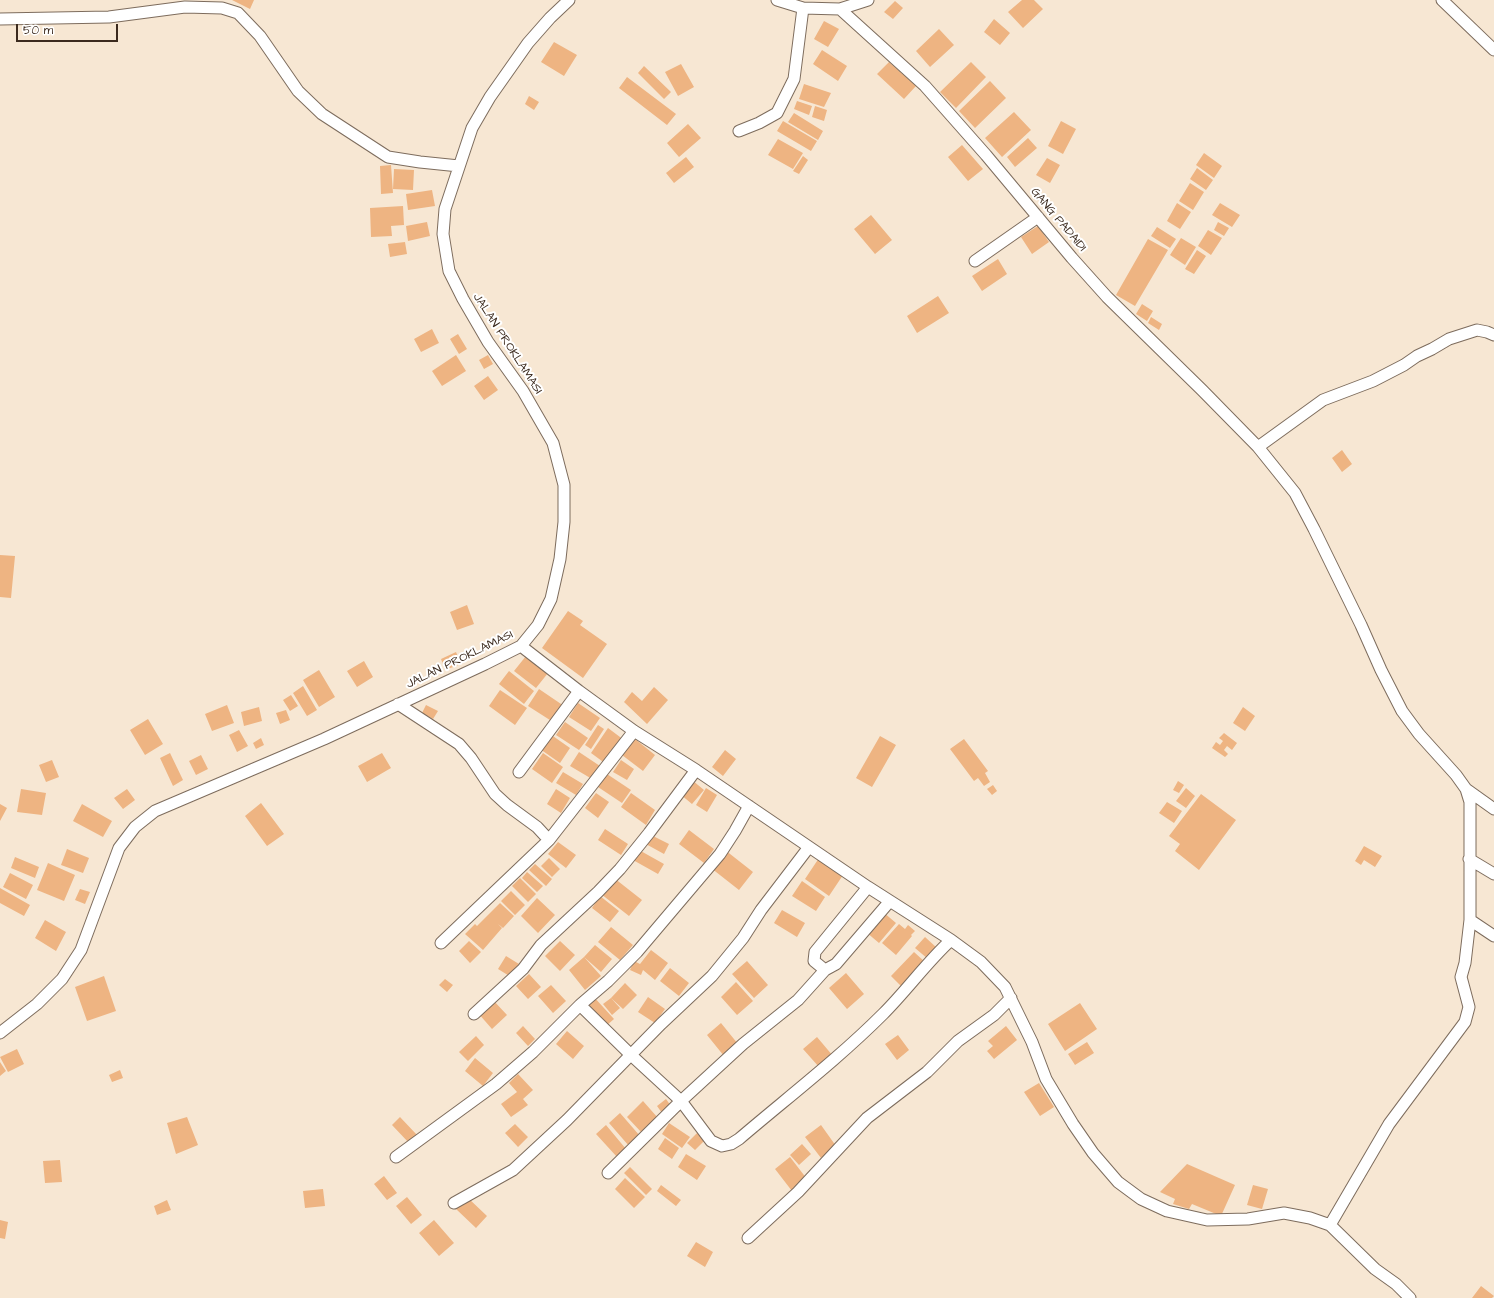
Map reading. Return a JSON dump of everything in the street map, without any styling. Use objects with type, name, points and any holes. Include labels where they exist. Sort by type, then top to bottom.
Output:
[{"type":"street","name":"JALAN PROKLAMASI","points":[[0,1033],[37,1004],[62,979],[81,950],[104,892],[119,848],[135,827],[155,811],[324,739],[485,664],[521,646],[538,624],[551,599],[560,558],[564,522],[564,485],[553,443],[523,390],[488,342],[463,299],[449,271],[443,234],[445,209],[472,128],[490,97],[528,43],[550,18],[569,0]]},
{"type":"street","points":[[777,0],[803,8],[840,9],[868,0]]},
{"type":"street","points":[[1442,0],[1494,50]]},
{"type":"street","points":[[0,19],[109,17],[186,7],[222,8],[238,13],[260,36],[298,91],[322,114],[388,157],[459,166]]},
{"type":"street","points":[[739,131],[759,123],[777,113],[794,79],[803,8]]},
{"type":"street","name":"GANG PADAIDI","points":[[840,9],[925,86],[1107,297],[1258,447],[1295,493],[1402,711],[1419,734],[1456,775],[1466,789]]},
{"type":"street","points":[[975,261],[1038,218]]},
{"type":"street","points":[[1258,447],[1323,400],[1373,381],[1404,365],[1449,338],[1477,330],[1494,335]]},
{"type":"street","points":[[521,646],[634,731],[696,770],[809,847],[951,940],[981,962],[1005,987],[1032,1042],[1046,1079],[1073,1124],[1093,1153],[1118,1182],[1141,1199],[1167,1211],[1207,1220],[1248,1219],[1284,1213],[1310,1218],[1330,1225],[1374,1269],[1396,1284],[1410,1298]]},
{"type":"street","points":[[520,772],[579,691]]},
{"type":"street","points":[[398,704],[459,744],[471,758],[495,794],[507,805],[537,827],[549,840]]},
{"type":"street","points":[[441,943],[549,840],[634,731]]},
{"type":"street","points":[[474,1014],[523,969],[541,945],[598,892],[620,869],[696,770]]},
{"type":"street","points":[[1466,789],[1494,808]]},
{"type":"street","points":[[1330,1225],[1389,1124],[1465,1022],[1469,1007],[1461,977],[1465,963],[1470,920],[1470,802],[1466,789]]},
{"type":"street","points":[[396,1156],[496,1084],[533,1052],[580,1005],[608,981],[637,952],[720,854],[735,832],[749,806]]},
{"type":"street","points":[[454,1203],[513,1170],[567,1120],[712,976],[743,938],[761,910],[809,847]]},
{"type":"street","points":[[1469,859],[1494,874]]},
{"type":"street","points":[[825,970],[814,961],[815,952],[868,886]]},
{"type":"street","points":[[608,1173],[681,1101],[743,1044],[798,1000],[825,970],[836,964],[890,901]]},
{"type":"street","points":[[1470,920],[1494,936]]},
{"type":"street","points":[[580,1005],[681,1101],[711,1141],[722,1146],[731,1144],[739,1139],[840,1054],[884,1013],[937,952],[951,940]]},
{"type":"street","points":[[748,1238],[798,1192],[867,1118],[927,1072],[958,1041],[994,1015],[1011,998]]},
{"type":"building","points":[[232,0],[254,0],[250,9]]},
{"type":"building","points":[[1022,0],[1034,0],[1043,9],[1023,28],[1008,12]]},
{"type":"building","points":[[895,1],[903,8],[893,19],[884,12]]},
{"type":"building","points":[[994,19],[1010,33],[1000,45],[984,32]]},
{"type":"building","points":[[824,21],[839,29],[828,47],[814,39]]},
{"type":"building","points":[[939,29],[954,45],[930,67],[916,51]]},
{"type":"building","points":[[554,42],[577,55],[564,76],[541,62]]},
{"type":"building","points":[[822,50],[847,66],[838,81],[813,64]]},
{"type":"building","points":[[889,62],[916,86],[904,99],[877,74]]},
{"type":"building","points":[[971,62],[986,77],[956,108],[940,92]]},
{"type":"building","points":[[681,64],[694,87],[678,96],[665,72]]},
{"type":"building","points":[[644,66],[671,92],[664,99],[638,73]]},
{"type":"building","points":[[627,77],[676,114],[667,125],[619,88]]},
{"type":"building","points":[[990,81],[1006,98],[975,128],[959,111]]},
{"type":"building","points":[[804,84],[831,93],[824,107],[799,99]]},
{"type":"building","points":[[529,96],[539,102],[534,110],[525,104]]},
{"type":"building","points":[[797,101],[812,106],[809,115],[794,109]]},
{"type":"building","points":[[815,106],[827,110],[824,121],[812,117]]},
{"type":"building","points":[[1014,112],[1031,130],[1002,157],[985,138]]},
{"type":"building","points":[[794,113],[823,131],[818,140],[788,122]]},
{"type":"building","points":[[783,121],[817,141],[811,151],[777,131]]},
{"type":"building","points":[[1061,121],[1076,129],[1063,154],[1048,146]]},
{"type":"building","points":[[688,124],[701,138],[679,157],[667,143]]},
{"type":"building","points":[[1028,138],[1037,148],[1015,167],[1007,157]]},
{"type":"building","points":[[778,139],[803,153],[793,169],[768,155]]},
{"type":"building","points":[[962,145],[983,169],[968,181],[948,157]]},
{"type":"building","points":[[1204,153],[1222,166],[1214,178],[1196,165]]},
{"type":"building","points":[[803,156],[808,160],[799,174],[793,171]]},
{"type":"building","points":[[686,157],[694,167],[674,183],[666,173]]},
{"type":"building","points":[[1047,158],[1060,165],[1050,183],[1036,175]]},
{"type":"building","points":[[391,165],[393,193],[381,194],[380,166]]},
{"type":"building","points":[[1197,168],[1213,180],[1206,190],[1190,179]]},
{"type":"building","points":[[394,169],[414,170],[413,190],[393,189]]},
{"type":"building","points":[[1190,183],[1204,192],[1193,210],[1179,201]]},
{"type":"building","points":[[432,190],[435,206],[408,210],[406,194]]},
{"type":"building","points":[[1177,203],[1191,212],[1180,229],[1167,221]]},
{"type":"building","points":[[1220,203],[1240,215],[1232,227],[1212,215]]},
{"type":"building","points":[[403,206],[404,225],[391,226],[392,236],[371,237],[370,208]]},
{"type":"building","points":[[871,215],[892,240],[875,254],[854,229]]},
{"type":"building","points":[[427,222],[430,236],[408,241],[406,226]]},
{"type":"building","points":[[1218,222],[1229,228],[1224,236],[1214,230]]},
{"type":"building","points":[[1038,226],[1049,242],[1032,254],[1021,237]]},
{"type":"building","points":[[1157,227],[1176,239],[1170,248],[1151,236]]},
{"type":"building","points":[[1208,230],[1222,238],[1211,255],[1198,246]]},
{"type":"building","points":[[1181,238],[1196,247],[1185,265],[1170,255]]},
{"type":"building","points":[[1148,239],[1168,250],[1135,306],[1116,295]]},
{"type":"building","points":[[405,242],[407,254],[390,257],[388,244]]},
{"type":"building","points":[[1197,250],[1206,256],[1194,274],[1185,269]]},
{"type":"building","points":[[998,259],[1007,274],[982,291],[972,276]]},
{"type":"building","points":[[938,296],[949,313],[917,333],[907,316]]},
{"type":"building","points":[[1142,304],[1153,311],[1147,321],[1136,314]]},
{"type":"building","points":[[1151,317],[1162,324],[1159,330],[1148,323]]},
{"type":"building","points":[[432,329],[439,343],[421,352],[414,339]]},
{"type":"building","points":[[458,334],[467,349],[459,354],[450,339]]},
{"type":"building","points":[[456,355],[466,371],[442,386],[432,371]]},
{"type":"building","points":[[488,355],[493,364],[484,369],[479,360]]},
{"type":"building","points":[[488,376],[498,390],[484,400],[474,386]]},
{"type":"building","points":[[1342,450],[1352,464],[1342,472],[1332,458]]},
{"type":"building","points":[[0,555],[15,556],[11,598],[0,597]]},
{"type":"building","points":[[467,605],[474,624],[457,630],[450,612]]},
{"type":"building","points":[[568,611],[583,621],[580,625],[607,644],[583,678],[542,648]]},
{"type":"building","points":[[456,652],[461,664],[445,670],[441,659]]},
{"type":"building","points":[[526,656],[548,673],[536,688],[514,671]]},
{"type":"building","points":[[364,661],[373,677],[357,687],[347,671]]},
{"type":"building","points":[[319,670],[335,697],[319,707],[303,680]]},
{"type":"building","points":[[509,671],[534,691],[524,704],[499,684]]},
{"type":"building","points":[[303,686],[317,710],[307,716],[293,693]]},
{"type":"building","points":[[654,687],[668,700],[647,724],[624,702],[632,692],[642,701]]},
{"type":"building","points":[[539,689],[564,706],[553,722],[528,706]]},
{"type":"building","points":[[500,690],[527,708],[515,725],[489,706]]},
{"type":"building","points":[[291,695],[298,706],[290,711],[283,700]]},
{"type":"building","points":[[578,703],[600,718],[591,731],[569,717]]},
{"type":"building","points":[[227,705],[234,723],[212,731],[205,714]]},
{"type":"building","points":[[426,705],[438,711],[433,719],[422,713]]},
{"type":"building","points":[[259,707],[262,721],[244,726],[241,712]]},
{"type":"building","points":[[1243,707],[1255,716],[1245,731],[1233,723]]},
{"type":"building","points":[[286,710],[290,720],[280,724],[276,713]]},
{"type":"building","points":[[148,719],[163,744],[145,755],[130,730]]},
{"type":"building","points":[[565,722],[588,738],[579,750],[556,735]]},
{"type":"building","points":[[598,725],[604,729],[591,749],[585,745]]},
{"type":"building","points":[[608,728],[624,740],[606,764],[591,753]]},
{"type":"building","points":[[239,730],[248,746],[237,752],[229,735]]},
{"type":"building","points":[[1224,733],[1237,743],[1232,750],[1227,746],[1224,750],[1228,754],[1225,757],[1212,748],[1216,742],[1220,745],[1223,741],[1219,738]]},
{"type":"building","points":[[550,734],[570,748],[560,763],[540,749]]},
{"type":"building","points":[[880,736],[896,745],[872,787],[856,778]]},
{"type":"building","points":[[261,738],[264,745],[256,749],[253,743]]},
{"type":"building","points":[[635,739],[655,755],[643,771],[622,755]]},
{"type":"building","points":[[964,739],[988,771],[985,773],[990,782],[984,786],[978,778],[974,781],[950,749]]},
{"type":"building","points":[[725,750],[736,759],[723,776],[712,767]]},
{"type":"building","points":[[579,752],[600,766],[592,779],[570,766]]},
{"type":"building","points":[[170,753],[183,780],[173,786],[160,758]]},
{"type":"building","points":[[382,753],[391,768],[367,782],[358,766]]},
{"type":"building","points":[[543,753],[563,767],[552,783],[532,769]]},
{"type":"building","points":[[201,755],[208,769],[196,775],[189,761]]},
{"type":"building","points":[[52,760],[59,777],[46,782],[39,765]]},
{"type":"building","points":[[621,760],[634,769],[627,780],[613,772]]},
{"type":"building","points":[[563,772],[583,784],[576,795],[556,783]]},
{"type":"building","points":[[607,774],[631,790],[622,803],[598,787]]},
{"type":"building","points":[[692,780],[704,790],[692,804],[680,794]]},
{"type":"building","points":[[1178,781],[1184,785],[1179,793],[1173,790]]},
{"type":"building","points":[[993,785],[997,791],[992,795],[987,789]]},
{"type":"building","points":[[706,788],[717,795],[707,812],[696,805]]},
{"type":"building","points":[[1186,788],[1195,796],[1186,808],[1176,801]]},
{"type":"building","points":[[21,789],[46,793],[42,815],[17,812]]},
{"type":"building","points":[[127,789],[135,800],[123,809],[114,798]]},
{"type":"building","points":[[556,789],[570,798],[561,813],[547,804]]},
{"type":"building","points":[[596,793],[609,802],[598,818],[585,808]]},
{"type":"building","points":[[631,793],[655,810],[646,825],[621,807]]},
{"type":"building","points":[[1201,794],[1236,820],[1199,870],[1175,851],[1180,844],[1169,836]]},
{"type":"building","points":[[1167,802],[1182,811],[1174,823],[1159,813]]},
{"type":"building","points":[[261,803],[284,834],[267,846],[245,816]]},
{"type":"building","points":[[0,804],[7,808],[0,821]]},
{"type":"building","points":[[82,804],[112,821],[103,837],[73,821]]},
{"type":"building","points":[[605,829],[628,844],[621,855],[598,840]]},
{"type":"building","points":[[689,830],[714,849],[704,863],[679,844]]},
{"type":"building","points":[[649,834],[669,844],[664,854],[644,843]]},
{"type":"building","points":[[558,842],[576,855],[566,868],[548,854]]},
{"type":"building","points":[[1364,846],[1382,856],[1375,867],[1364,860],[1361,865],[1355,861]]},
{"type":"building","points":[[67,849],[89,858],[83,873],[61,865]]},
{"type":"building","points":[[639,850],[664,864],[658,874],[633,860]]},
{"type":"building","points":[[725,850],[753,872],[739,890],[711,868]]},
{"type":"building","points":[[15,857],[39,867],[35,878],[11,868]]},
{"type":"building","points":[[549,858],[560,869],[552,877],[541,866]]},
{"type":"building","points":[[819,858],[843,875],[829,896],[805,879]]},
{"type":"building","points":[[48,863],[75,875],[64,901],[37,890]]},
{"type":"building","points":[[535,864],[552,879],[546,886],[529,870]]},
{"type":"building","points":[[527,872],[543,886],[537,892],[522,878]]},
{"type":"building","points":[[10,873],[33,885],[26,899],[3,887]]},
{"type":"building","points":[[520,878],[536,894],[528,902],[512,886]]},
{"type":"building","points":[[614,878],[642,900],[629,916],[601,894]]},
{"type":"building","points":[[802,881],[825,897],[816,911],[792,896]]},
{"type":"building","points":[[0,888],[30,905],[24,916],[0,903]]},
{"type":"building","points":[[80,889],[90,892],[85,904],[75,900]]},
{"type":"building","points":[[511,891],[525,905],[515,915],[501,901]]},
{"type":"building","points":[[600,896],[619,911],[610,922],[592,908]]},
{"type":"building","points":[[537,898],[555,915],[538,933],[521,916]]},
{"type":"building","points":[[500,903],[514,916],[503,928],[498,924],[502,928],[483,950],[465,934],[475,924],[477,926]]},
{"type":"building","points":[[782,910],[805,923],[797,937],[774,923]]},
{"type":"building","points":[[883,912],[896,923],[879,943],[866,932]]},
{"type":"building","points":[[45,920],[66,932],[56,951],[35,938]]},
{"type":"building","points":[[899,924],[905,929],[908,925],[915,931],[896,955],[882,943]]},
{"type":"building","points":[[611,927],[633,945],[620,960],[598,942]]},
{"type":"building","points":[[925,937],[937,948],[928,959],[915,948]]},
{"type":"building","points":[[469,941],[481,952],[470,963],[459,951]]},
{"type":"building","points":[[560,941],[575,955],[560,971],[545,956]]},
{"type":"building","points":[[595,945],[612,959],[601,972],[584,957]]},
{"type":"building","points":[[651,950],[668,963],[655,980],[643,970],[641,975],[630,970],[634,961],[640,964]]},
{"type":"building","points":[[914,952],[925,962],[902,987],[891,976]]},
{"type":"building","points":[[506,956],[519,964],[511,977],[498,969]]},
{"type":"building","points":[[584,957],[601,976],[585,990],[569,970]]},
{"type":"building","points":[[747,961],[768,985],[754,998],[732,974]]},
{"type":"building","points":[[670,968],[689,983],[679,996],[660,981]]},
{"type":"building","points":[[846,973],[864,994],[847,1009],[829,988]]},
{"type":"building","points":[[529,974],[541,987],[528,999],[516,986]]},
{"type":"building","points":[[104,976],[116,1011],[87,1021],[75,987]]},
{"type":"building","points":[[445,979],[453,985],[447,992],[439,985]]},
{"type":"building","points":[[736,982],[753,1001],[737,1015],[721,997]]},
{"type":"building","points":[[625,983],[637,995],[623,1009],[611,998]]},
{"type":"building","points":[[551,985],[566,1001],[553,1013],[538,996]]},
{"type":"building","points":[[593,996],[614,1019],[606,1026],[585,1004]]},
{"type":"building","points":[[648,997],[665,1009],[655,1023],[638,1012]]},
{"type":"building","points":[[611,998],[620,1008],[612,1015],[603,1004]]},
{"type":"building","points":[[493,1000],[507,1015],[492,1029],[478,1013]]},
{"type":"building","points":[[1080,1003],[1097,1029],[1065,1051],[1048,1024]]},
{"type":"building","points":[[721,1023],[738,1044],[724,1056],[707,1035]]},
{"type":"building","points":[[523,1026],[535,1039],[528,1046],[516,1033]]},
{"type":"building","points":[[1006,1026],[1017,1040],[994,1059],[987,1051],[993,1046],[988,1041]]},
{"type":"building","points":[[567,1031],[584,1046],[573,1059],[556,1044]]},
{"type":"building","points":[[898,1035],[909,1050],[897,1060],[885,1044]]},
{"type":"building","points":[[476,1036],[484,1045],[468,1061],[459,1052]]},
{"type":"building","points":[[817,1037],[833,1056],[819,1067],[803,1049]]},
{"type":"building","points":[[1087,1042],[1094,1053],[1075,1065],[1068,1054]]},
{"type":"building","points":[[17,1049],[24,1064],[8,1072],[0,1057]]},
{"type":"building","points":[[475,1058],[493,1073],[483,1086],[465,1071]]},
{"type":"building","points":[[0,1062],[6,1071],[0,1076]]},
{"type":"building","points":[[120,1070],[123,1078],[112,1082],[109,1075]]},
{"type":"building","points":[[518,1074],[533,1090],[523,1099],[528,1105],[511,1117],[501,1104],[517,1092],[509,1083]]},
{"type":"building","points":[[1039,1083],[1054,1107],[1040,1116],[1024,1092]]},
{"type":"building","points":[[666,1099],[671,1106],[662,1113],[657,1106]]},
{"type":"building","points":[[643,1101],[658,1118],[642,1133],[627,1117]]},
{"type":"building","points":[[620,1113],[640,1136],[629,1146],[609,1123]]},
{"type":"building","points":[[187,1117],[198,1145],[176,1154],[167,1123]]},
{"type":"building","points":[[400,1117],[417,1135],[409,1143],[392,1125]]},
{"type":"building","points":[[669,1123],[690,1137],[682,1148],[662,1134]]},
{"type":"building","points":[[515,1124],[528,1137],[518,1147],[505,1133]]},
{"type":"building","points":[[606,1125],[626,1149],[617,1157],[596,1134]]},
{"type":"building","points":[[821,1125],[836,1146],[821,1158],[805,1137]]},
{"type":"building","points":[[698,1132],[706,1139],[695,1150],[687,1143]]},
{"type":"building","points":[[665,1138],[679,1148],[672,1159],[658,1149]]},
{"type":"building","points":[[802,1144],[811,1154],[799,1165],[790,1155]]},
{"type":"building","points":[[686,1154],[706,1166],[697,1180],[678,1167]]},
{"type":"building","points":[[790,1157],[807,1179],[792,1191],[775,1169]]},
{"type":"building","points":[[60,1160],[62,1182],[45,1183],[43,1161]]},
{"type":"building","points":[[1187,1164],[1235,1185],[1221,1216],[1192,1204],[1189,1209],[1173,1204],[1175,1199],[1160,1192]]},
{"type":"building","points":[[630,1167],[652,1189],[646,1195],[624,1173]]},
{"type":"building","points":[[384,1176],[397,1193],[387,1200],[374,1184]]},
{"type":"building","points":[[625,1178],[645,1197],[634,1208],[615,1189]]},
{"type":"building","points":[[661,1185],[681,1200],[676,1206],[657,1191]]},
{"type":"building","points":[[1253,1185],[1268,1189],[1262,1209],[1247,1205]]},
{"type":"building","points":[[323,1189],[325,1206],[305,1208],[303,1191]]},
{"type":"building","points":[[407,1197],[422,1215],[411,1224],[396,1206]]},
{"type":"building","points":[[467,1197],[487,1216],[476,1228],[456,1209]]},
{"type":"building","points":[[167,1200],[171,1210],[157,1215],[154,1206]]},
{"type":"building","points":[[0,1220],[8,1222],[5,1239],[0,1238]]},
{"type":"building","points":[[434,1220],[454,1243],[439,1256],[419,1233]]},
{"type":"building","points":[[696,1242],[713,1252],[705,1267],[687,1256]]},
{"type":"building","points":[[1481,1286],[1494,1296],[1492,1298],[1472,1298]]}]
